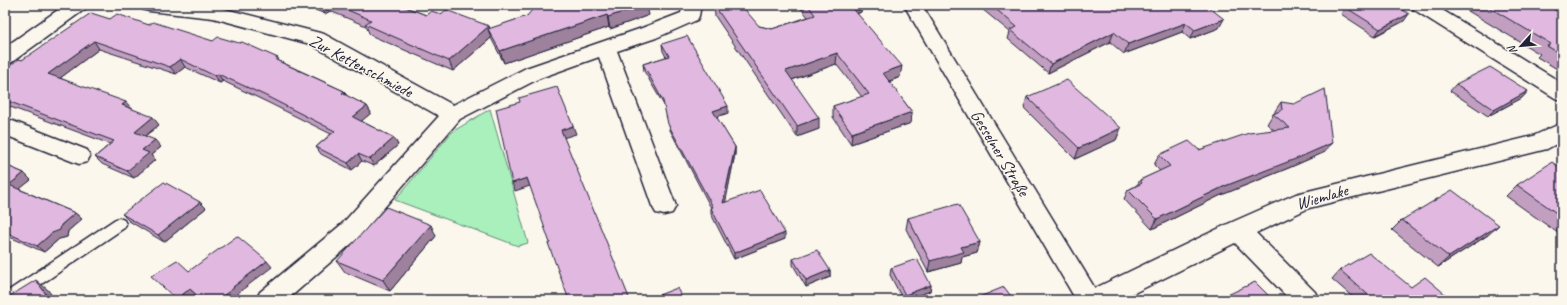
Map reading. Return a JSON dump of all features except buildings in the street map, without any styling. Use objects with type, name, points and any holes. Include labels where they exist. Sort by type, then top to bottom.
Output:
[{"type":"street","points":[[5,57],[78,5]]},
{"type":"street","name":"Zur Kettenschmiede","points":[[149,5],[213,12],[318,39],[453,114]]},
{"type":"street","points":[[269,300],[350,231],[453,114],[533,72],[649,34],[690,16],[692,5]]},
{"type":"street","name":"Gesselner Straße","points":[[913,5],[1089,300]]},
{"type":"street","points":[[1420,5],[1562,93]]},
{"type":"street","points":[[606,49],[664,206]]},
{"type":"street","points":[[5,126],[79,156]]},
{"type":"street","name":"Wiemlake","points":[[1096,300],[1238,230],[1304,200],[1539,143],[1562,132]]},
{"type":"street","points":[[1238,230],[1306,300]]},
{"type":"lane","points":[[6,300],[119,224]]},
{"type":"green space","points":[[490,109],[528,243],[518,246],[395,200],[452,132]]}]
